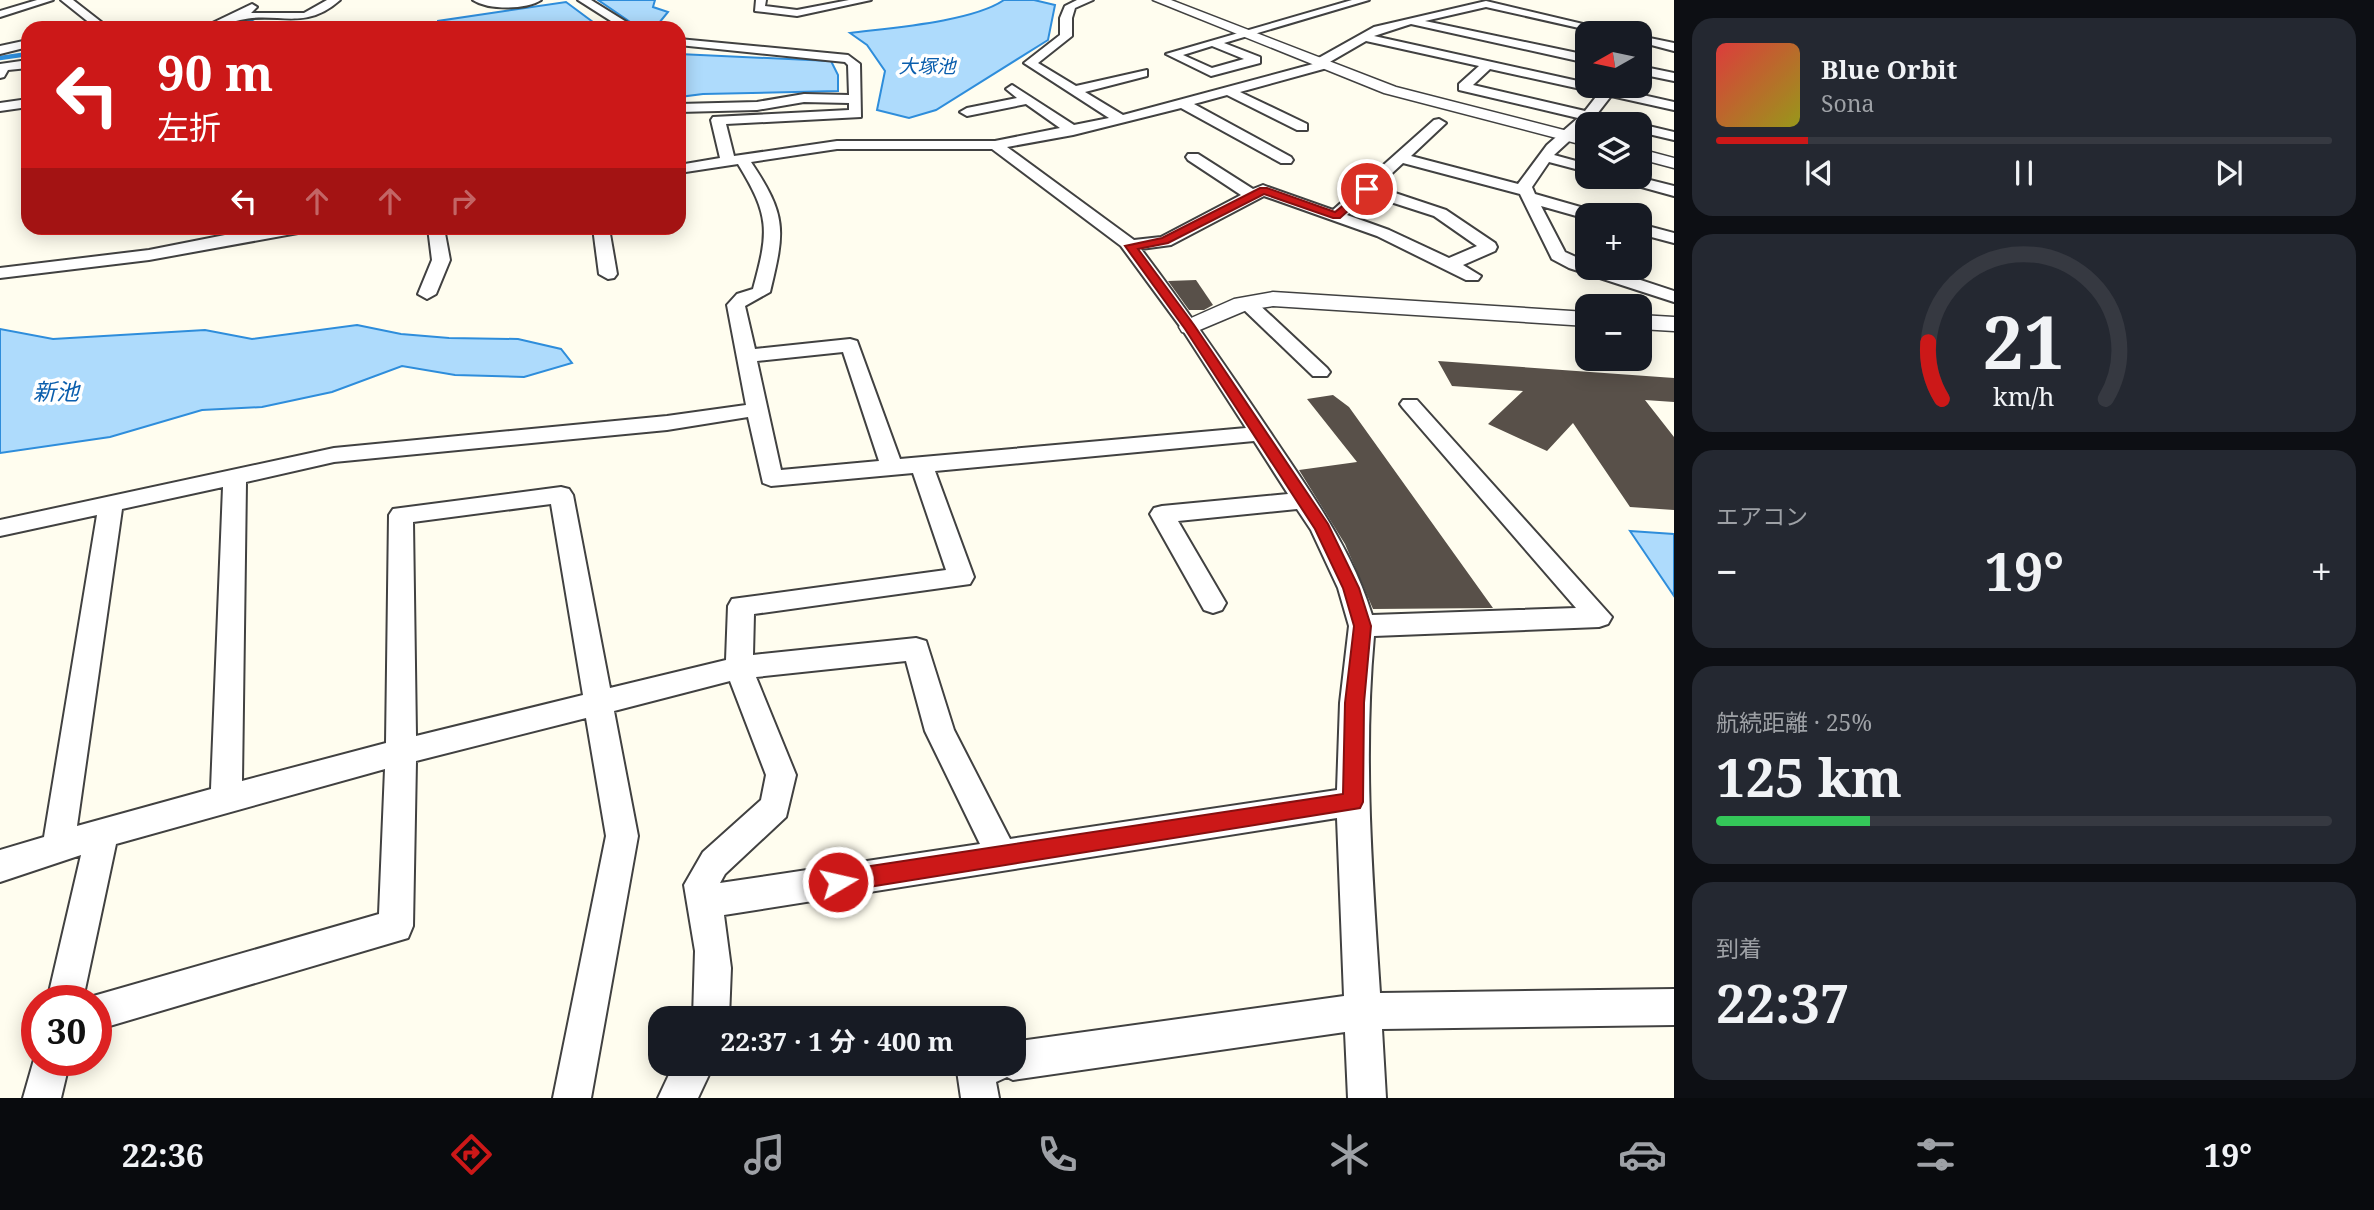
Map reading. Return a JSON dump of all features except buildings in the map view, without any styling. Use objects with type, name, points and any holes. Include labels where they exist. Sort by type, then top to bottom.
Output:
[{"type":"street","points":[[0,14],[48,0]]},
{"type":"street","points":[[66,0],[90,21]]},
{"type":"street","points":[[227,21],[240,16],[261,0]]},
{"type":"street","points":[[240,16],[306,16],[335,0]]},
{"type":"street","points":[[478,0],[510,4],[536,0]]},
{"type":"street","points":[[583,0],[618,21]]},
{"type":"street","points":[[761,0],[759,9],[794,18],[866,0]]},
{"type":"street","points":[[1087,0],[1070,6],[1066,18],[1066,36],[1030,63],[1121,120]]},
{"type":"street","points":[[1159,0],[1390,90],[1575,138]]},
{"type":"street","points":[[1315,0],[1339,7]]},
{"type":"street","points":[[1213,43],[1256,60],[1211,72],[1172,54],[1364,0]]},
{"type":"street","points":[[686,168],[837,145],[995,145],[1073,131],[1184,104],[1321,64],[1378,29],[1481,2],[1575,26]]},
{"type":"street","points":[[1517,22],[1528,14]]},
{"type":"street","points":[[1411,21],[1575,56]]},
{"type":"street","points":[[1497,40],[1507,31]]},
{"type":"street","points":[[1364,37],[1575,82]]},
{"type":"street","points":[[686,42],[773,47],[848,59],[854,64],[856,114],[718,120],[735,161],[769,199],[776,231],[761,292],[743,298],[736,305],[771,478],[1260,434]]},
{"type":"street","points":[[1652,42],[1674,47]]},
{"type":"street","points":[[0,53],[21,46]]},
{"type":"street","points":[[1659,74],[1674,53]]},
{"type":"street","points":[[1488,64],[1464,87],[1575,113]]},
{"type":"street","points":[[3,81],[3,67],[21,65]]},
{"type":"street","points":[[1128,66],[1159,80]]},
{"type":"street","points":[[1074,91],[1143,73]]},
{"type":"street","points":[[1652,73],[1674,77]]},
{"type":"street","points":[[1012,89],[1073,131]]},
{"type":"street","points":[[1090,101],[1130,91]]},
{"type":"street","points":[[1228,91],[1302,127]]},
{"type":"street","points":[[686,108],[757,106],[804,98],[856,99]]},
{"type":"street","points":[[1591,112],[1603,98]]},
{"type":"street","points":[[1642,98],[1674,107]]},
{"type":"street","points":[[967,112],[1028,100]]},
{"type":"street","points":[[0,107],[21,104]]},
{"type":"street","points":[[1184,104],[1286,160]]},
{"type":"street","points":[[1336,216],[1439,123]]},
{"type":"street","points":[[1575,127],[1545,157],[1524,187],[1558,255],[1575,264],[1674,297]]},
{"type":"street","points":[[1652,131],[1674,136]]},
{"type":"street","points":[[995,145],[1130,246],[1190,327],[1304,500],[1322,528],[1351,588],[1362,626],[1354,703],[1353,802],[1367,1098]]},
{"type":"street","points":[[1192,157],[1253,196]]},
{"type":"street","points":[[1545,157],[1575,165]]},
{"type":"street","points":[[1652,157],[1674,163]]},
{"type":"street","points":[[1401,158],[1575,210]]},
{"type":"street","points":[[1652,185],[1674,191]]},
{"type":"street","points":[[1367,189],[1440,213],[1489,247],[1449,265]]},
{"type":"street","points":[[1130,246],[1165,241],[1264,190],[1383,233],[1472,276]]},
{"type":"street","points":[[1652,232],[1674,238]]},
{"type":"street","points":[[0,273],[149,255],[231,235]]},
{"type":"street","points":[[427,294],[441,260],[437,235]]},
{"type":"street","points":[[602,235],[608,274]]},
{"type":"street","points":[[1190,327],[1247,303],[1273,299],[1575,318]]},
{"type":"street","points":[[1247,303],[1320,372]]},
{"type":"street","points":[[1652,323],[1674,324]]},
{"type":"street","points":[[748,356],[850,345],[892,467]]},
{"type":"street","points":[[1362,626],[1599,617],[1410,404]]},
{"type":"street","points":[[0,528],[334,455],[667,423],[759,409]]},
{"type":"street","points":[[713,1006],[710,928],[701,885],[713,863],[775,807],[781,775],[738,668],[741,606],[961,577],[921,464]]},
{"type":"street","points":[[226,799],[235,477]]},
{"type":"street","points":[[112,1007],[396,926],[401,752],[401,515],[561,495],[622,836],[572,1098]]},
{"type":"street","points":[[1213,603],[1162,514],[1304,500]]},
{"type":"street","points":[[58,847],[111,503]]},
{"type":"street","points":[[0,866],[102,833],[401,752],[738,668],[916,649],[940,731],[1002,856]]},
{"type":"street","points":[[705,902],[1353,802]]},
{"type":"street","points":[[69,985],[102,833]]},
{"type":"street","points":[[1026,1059],[1363,1011],[1674,1007]]},
{"type":"street","points":[[42,1098],[47,1076]]},
{"type":"street","points":[[677,1098],[689,1076]]},
{"type":"street","points":[[976,1076],[980,1098]]},
{"type":"water","points":[[598,0],[655,0],[653,7],[668,12],[661,21],[629,21]]},
{"type":"water","name":"大塚池","points":[[1004,0],[1034,0],[1055,5],[1048,40],[936,110],[909,118],[877,110],[885,71],[867,45],[850,33],[951,19],[990,8]]},
{"type":"water","points":[[566,2],[592,21],[438,21]]},
{"type":"water","points":[[686,54],[831,61],[838,75],[838,91],[686,96]]},
{"type":"water","name":"新池","points":[[357,325],[401,334],[518,339],[561,349],[572,363],[524,377],[455,375],[402,366],[332,392],[262,407],[202,410],[110,437],[0,453],[0,329],[53,339],[205,330],[252,339]]},
{"type":"water","points":[[1630,531],[1674,534],[1674,596]]},
{"type":"waterway","points":[[244,21],[252,19]]},
{"type":"waterway","points":[[0,58],[21,55]]},
{"type":"route","points":[[838,882],[1353,802],[1354,703],[1362,626],[1351,588],[1322,528],[1190,327],[1130,246],[1165,241],[1264,190],[1336,216],[1367,189]]}]
